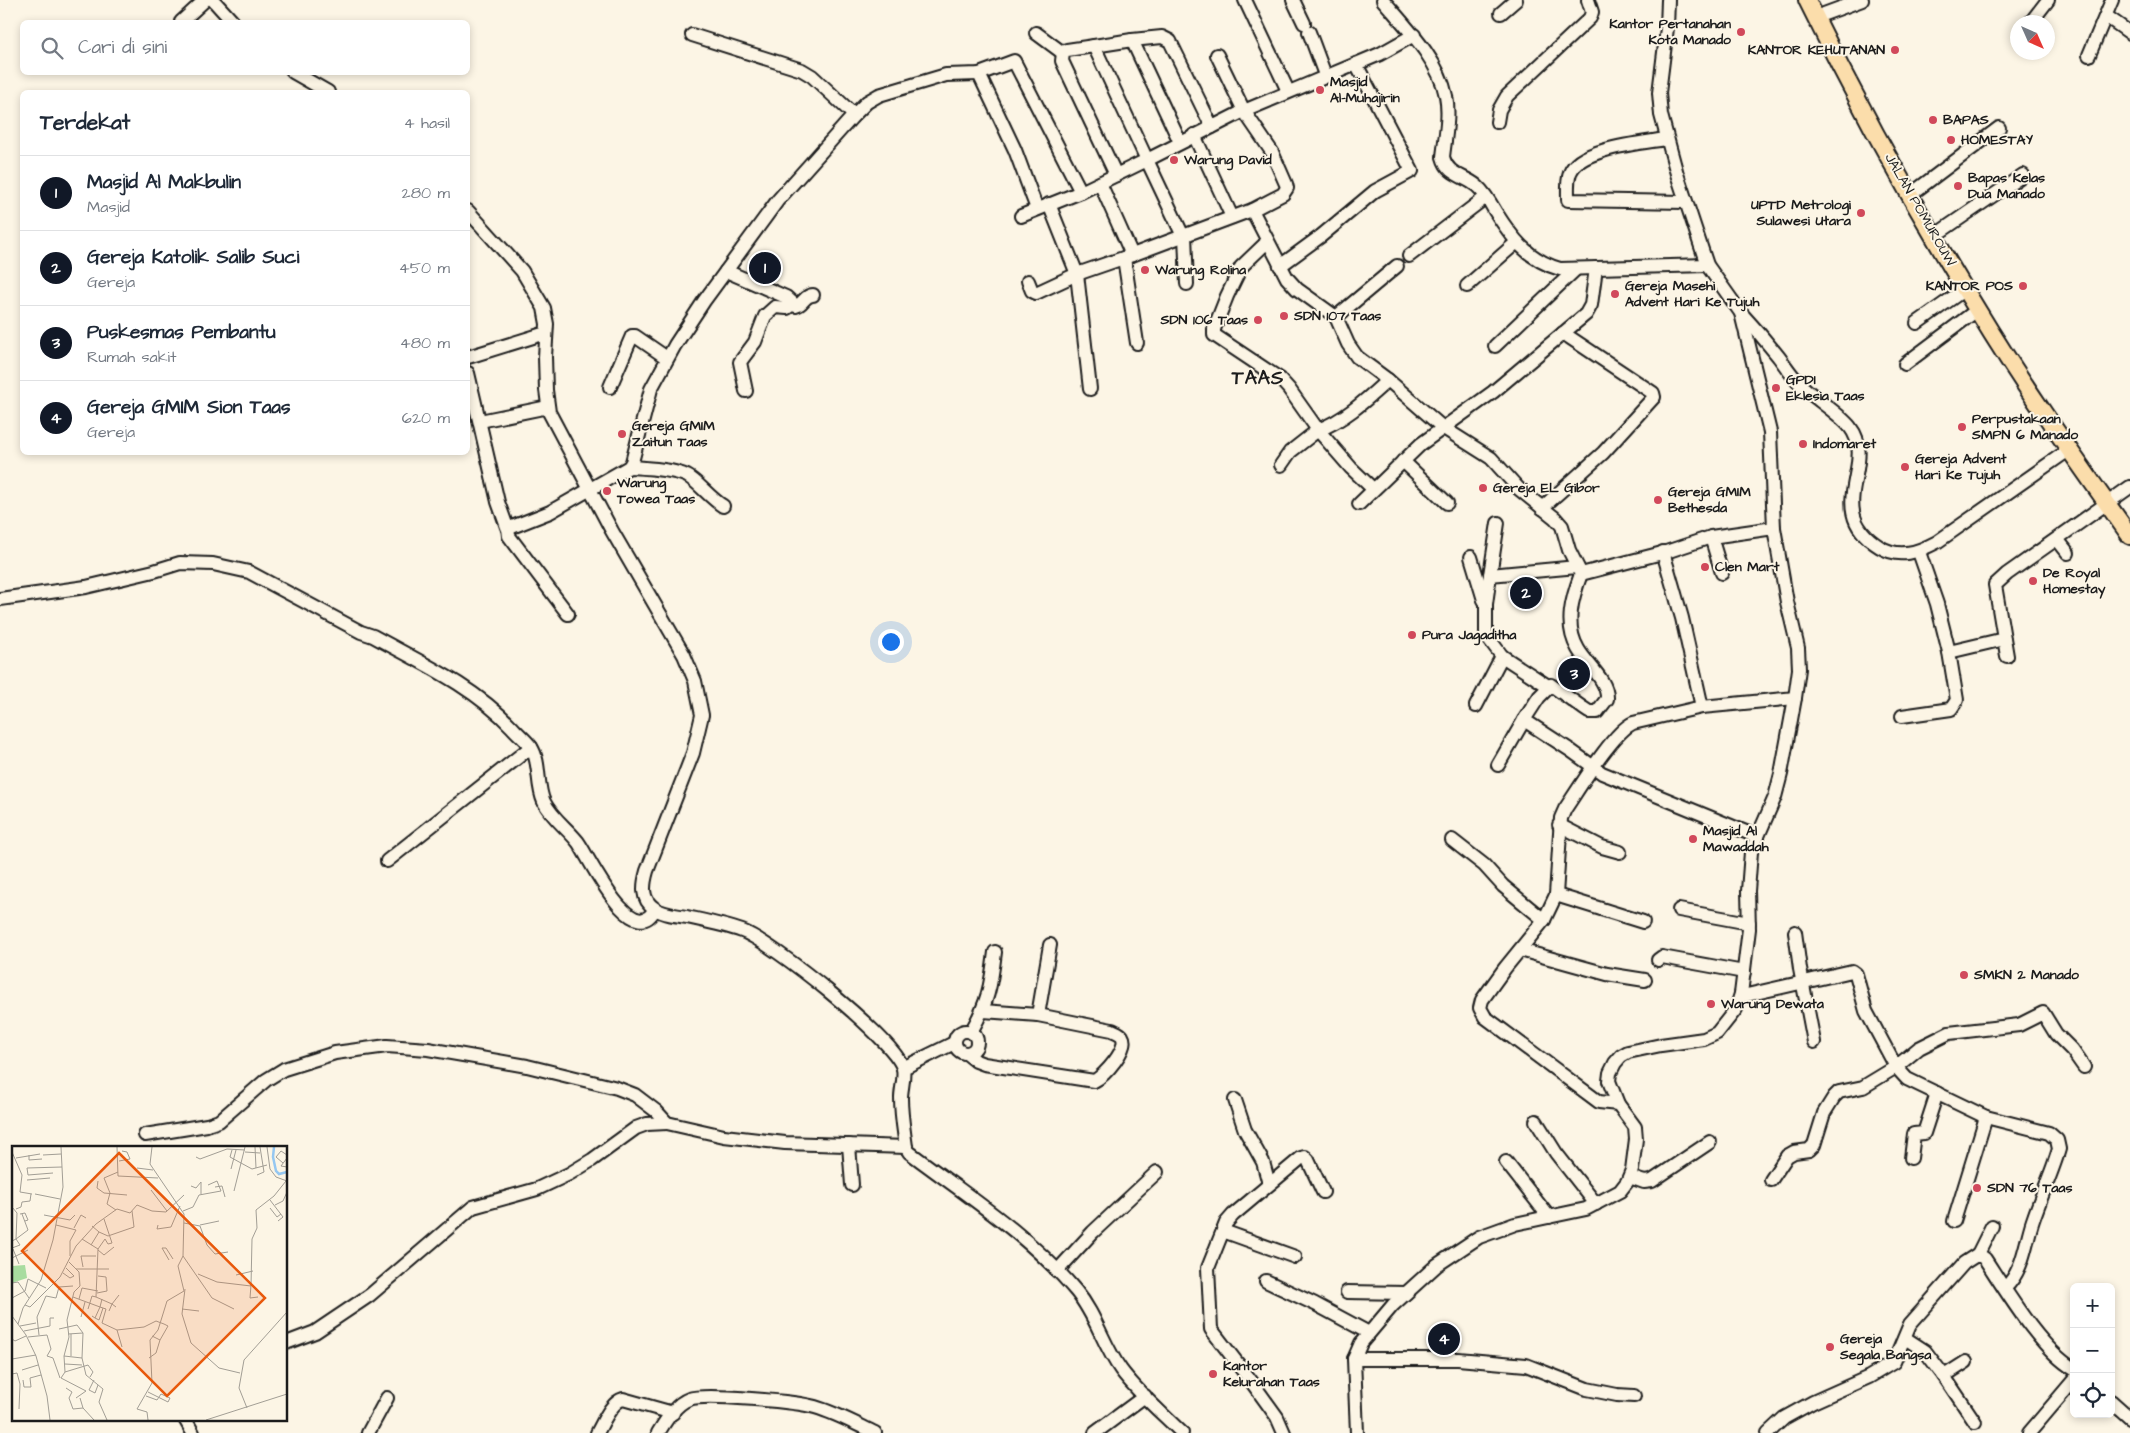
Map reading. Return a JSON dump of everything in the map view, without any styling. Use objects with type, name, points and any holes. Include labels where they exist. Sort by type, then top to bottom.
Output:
[{"type":"main road","name":"JALAN POMUROUW","points":[[1808,0],[1856,100],[1977,310],[2017,373],[2130,536]]},
{"type":"street","points":[[183,20],[205,0]]},
{"type":"street","points":[[213,0],[232,20]]},
{"type":"street","points":[[1245,0],[1288,91]]},
{"type":"street","points":[[1293,0],[1330,74]]},
{"type":"street","points":[[1383,0],[1414,35],[1436,70],[1446,96],[1443,157],[1445,165],[1450,172],[1476,186],[1525,251],[1549,266],[1575,270],[1707,265]]},
{"type":"street","points":[[1501,13],[1516,0]]},
{"type":"street","points":[[1497,122],[1499,110],[1508,96],[1590,18],[1592,12],[1588,0]]},
{"type":"street","points":[[1668,0],[1667,28],[1659,93],[1666,138],[1707,265],[1741,313],[1760,332],[1797,382],[1850,428],[1856,440],[1858,451],[1852,504],[1854,521],[1866,536],[1892,553],[1907,554],[1919,552],[1966,523],[2070,449]]},
{"type":"street","points":[[1816,17],[1862,0]]},
{"type":"street","points":[[2036,15],[2048,0]]},
{"type":"street","points":[[2089,55],[2112,0]]},
{"type":"street","points":[[2106,16],[2130,33]]},
{"type":"street","points":[[1036,33],[1063,53]]},
{"type":"street","points":[[692,35],[802,70],[812,76],[854,115]]},
{"type":"street","points":[[1021,216],[1081,192],[1244,111],[1380,54],[1414,35]]},
{"type":"street","points":[[1063,53],[1067,50],[1162,37],[1170,41],[1212,127]]},
{"type":"street","points":[[1132,40],[1180,142]]},
{"type":"street","points":[[1094,46],[1184,236],[1187,284]]},
{"type":"street","points":[[1063,53],[1062,61],[1116,175]]},
{"type":"street","points":[[1028,281],[1032,292],[1036,293],[1076,274],[1128,257],[1252,210],[1283,194],[1287,188],[1275,158],[1244,111],[1217,55]]},
{"type":"street","points":[[508,528],[550,512],[629,467],[632,462],[651,389],[667,358],[704,301],[778,200],[867,102],[879,95],[946,75],[979,74],[1014,61],[1018,64],[1081,192]]},
{"type":"street","points":[[1280,266],[1321,236],[1385,184],[1412,171],[1356,64]]},
{"type":"street","points":[[979,74],[1076,274],[1090,388]]},
{"type":"street","points":[[298,75],[324,90]]},
{"type":"street","points":[[1910,196],[2000,128]]},
{"type":"street","points":[[1194,135],[1232,217]]},
{"type":"street","points":[[1666,138],[1610,149],[1578,162],[1570,172],[1568,200],[1686,202]]},
{"type":"street","points":[[1934,236],[2023,175]]},
{"type":"street","points":[[1100,183],[1128,257],[1137,343]]},
{"type":"street","points":[[1409,256],[1486,197]]},
{"type":"street","points":[[1252,210],[1287,278],[1298,289],[1336,317],[1352,351],[1442,428],[1490,458],[1518,489],[1556,518],[1562,526],[1569,550],[1579,570],[1570,612],[1572,632],[1578,649],[1606,689],[1606,700],[1597,712],[1589,712],[1555,686],[1548,686],[1502,656],[1486,635],[1486,604],[1498,523]]},
{"type":"street","points":[[470,213],[527,278],[544,308],[547,324],[546,390],[551,417],[589,489],[684,656],[700,700],[702,716],[693,753],[656,843],[644,880],[646,900],[655,909],[664,913],[732,928],[756,937],[821,986],[874,1032],[889,1047],[903,1068],[901,1106],[906,1147],[909,1152],[997,1217],[1057,1271],[1087,1307],[1121,1370],[1182,1433]]},
{"type":"street","points":[[1267,242],[1244,263],[1238,273],[1214,329],[1214,335],[1280,379],[1289,388],[1318,430],[1351,468],[1373,489]]},
{"type":"street","points":[[1467,286],[1517,242]]},
{"type":"street","points":[[1336,317],[1397,266]]},
{"type":"street","points":[[1359,504],[1403,461],[1442,428],[1493,392],[1586,314],[1591,305],[1596,268]]},
{"type":"street","points":[[1495,346],[1575,270]]},
{"type":"street","points":[[726,271],[786,297],[793,304],[799,305],[807,296],[813,295]]},
{"type":"street","points":[[1917,322],[1965,289]]},
{"type":"street","points":[[746,391],[740,364],[741,359],[755,342],[767,313],[775,307],[787,308],[793,304]]},
{"type":"street","points":[[1905,364],[1977,310]]},
{"type":"street","points":[[1357,1433],[1354,1359],[1361,1342],[1393,1305],[1437,1265],[1479,1237],[1515,1224],[1586,1209],[1620,1191],[1630,1177],[1635,1158],[1636,1139],[1635,1128],[1613,1094],[1609,1081],[1610,1073],[1621,1056],[1628,1052],[1704,1039],[1717,1033],[1736,1010],[1741,994],[1749,923],[1748,871],[1751,852],[1779,782],[1799,669],[1798,648],[1787,602],[1774,528],[1770,432],[1741,313]]},
{"type":"street","points":[[470,356],[546,333]]},
{"type":"street","points":[[1542,508],[1598,457],[1653,400],[1654,395],[1563,333]]},
{"type":"street","points":[[610,387],[632,336],[635,336],[667,358]]},
{"type":"street","points":[[1281,465],[1290,452],[1318,430],[1331,426],[1356,408],[1388,380]]},
{"type":"street","points":[[470,381],[498,502],[508,528],[509,536],[568,614]]},
{"type":"street","points":[[480,421],[548,408]]},
{"type":"street","points":[[1403,461],[1447,503]]},
{"type":"street","points":[[629,467],[646,468],[687,476],[723,506]]},
{"type":"street","points":[[2007,656],[1994,585],[2130,487]]},
{"type":"street","points":[[1490,575],[1579,570],[1667,551],[1711,537],[1774,528]]},
{"type":"street","points":[[1711,537],[1722,573]]},
{"type":"street","points":[[2057,539],[2068,553]]},
{"type":"street","points":[[1667,551],[1682,618],[1706,706]]},
{"type":"street","points":[[1902,716],[1951,709],[1957,700],[1949,652],[1937,604],[1919,552]]},
{"type":"street","points":[[1471,557],[1486,604]]},
{"type":"street","points":[[0,599],[86,587],[154,571],[180,562],[213,564],[249,572],[456,681],[492,707],[532,747],[543,800],[550,814],[577,841],[610,895],[622,909],[634,918],[646,919],[650,917],[655,909]]},
{"type":"street","points":[[1949,652],[2004,639]]},
{"type":"street","points":[[1476,706],[1502,656]]},
{"type":"street","points":[[1498,765],[1524,720],[1548,686]]},
{"type":"street","points":[[1618,1104],[1599,1102],[1485,1016],[1480,1008],[1482,1000],[1544,920],[1556,895],[1559,825],[1565,809],[1609,746],[1628,725],[1706,706],[1795,698]]},
{"type":"street","points":[[1524,720],[1602,773],[1758,837]]},
{"type":"street","points":[[387,861],[532,747]]},
{"type":"street","points":[[1559,825],[1602,847],[1620,852]]},
{"type":"street","points":[[1452,840],[1468,851],[1503,886],[1544,920]]},
{"type":"street","points":[[1556,895],[1643,922]]},
{"type":"street","points":[[1679,910],[1749,923]]},
{"type":"street","points":[[1795,932],[1802,983],[1814,1042]]},
{"type":"street","points":[[1038,1015],[1050,945]]},
{"type":"street","points":[[1520,950],[1608,974],[1645,980]]},
{"type":"street","points":[[971,1032],[983,1011],[990,992],[995,952]]},
{"type":"street","points":[[1658,960],[1662,956],[1744,972]]},
{"type":"street","points":[[1741,994],[1747,996],[1852,971],[1856,974],[1866,1011],[1896,1067],[1907,1079],[1986,1117],[2049,1133],[2057,1140],[2059,1149],[2032,1222],[2025,1250],[2014,1279],[2005,1288]]},
{"type":"street","points":[[966,1053],[976,1061],[984,1064],[1094,1081],[1103,1076],[1124,1047],[1124,1038],[1121,1034],[1112,1030],[1038,1015],[983,1011]]},
{"type":"street","points":[[1771,1180],[1787,1156],[1794,1152],[1809,1150],[1814,1146],[1824,1113],[1836,1094],[1841,1091],[1863,1087],[1896,1067],[1919,1048],[1949,1033],[2019,1024],[2043,1013],[2056,1034],[2072,1050],[2084,1067]]},
{"type":"street","points":[[903,1068],[954,1042],[960,1032],[966,1030],[971,1032],[976,1036],[977,1041],[972,1051],[966,1053],[960,1052],[954,1042]]},
{"type":"street","points":[[145,1135],[207,1125],[219,1121],[266,1080],[284,1070],[335,1053],[387,1046],[434,1050],[527,1066],[616,1088],[635,1096],[667,1123]]},
{"type":"street","points":[[1911,1158],[1914,1134],[1924,1133],[1937,1093]]},
{"type":"street","points":[[1235,1100],[1245,1130],[1263,1162],[1269,1184]]},
{"type":"street","points":[[1954,1222],[1986,1117]]},
{"type":"street","points":[[1536,1121],[1556,1153],[1596,1204]]},
{"type":"street","points":[[288,1342],[315,1332],[370,1294],[473,1207],[537,1189],[569,1174],[636,1128],[651,1123],[667,1123],[724,1136],[786,1142],[906,1147]]},
{"type":"street","points":[[1630,1177],[1644,1182],[1652,1181],[1710,1142]]},
{"type":"street","points":[[849,1145],[852,1185]]},
{"type":"street","points":[[1284,1433],[1276,1417],[1251,1381],[1211,1329],[1208,1268],[1227,1223],[1269,1184],[1305,1157],[1323,1192]]},
{"type":"street","points":[[1506,1162],[1549,1217]]},
{"type":"street","points":[[1057,1271],[1093,1232],[1157,1172]]},
{"type":"street","points":[[1227,1223],[1295,1257]]},
{"type":"street","points":[[1768,1433],[1784,1418],[1813,1402],[1869,1377],[1894,1362],[1910,1324],[1964,1263],[1978,1254],[1992,1226]]},
{"type":"street","points":[[1978,1254],[1985,1259],[2046,1347],[2063,1363],[2070,1367]]},
{"type":"street","points":[[1266,1281],[1315,1304],[1369,1333]]},
{"type":"street","points":[[1347,1292],[1406,1293]]},
{"type":"street","points":[[1905,1338],[1925,1351],[1975,1422]]},
{"type":"street","points":[[1354,1359],[1458,1359],[1526,1365],[1587,1389],[1617,1395],[1634,1396]]},
{"type":"street","points":[[1944,1376],[1966,1362]]},
{"type":"street","points":[[2029,1433],[2070,1385]]},
{"type":"street","points":[[1095,1433],[1145,1396]]},
{"type":"street","points":[[368,1433],[386,1398]]},
{"type":"street","points":[[658,1433],[680,1405],[687,1400],[695,1398],[794,1403],[816,1407],[876,1433]]},
{"type":"street","points":[[597,1433],[614,1405],[623,1399],[673,1413]]},
{"type":"street","points":[[2115,1405],[2130,1418]]},
{"type":"street","points":[[186,1420],[194,1433]]},
{"type":"street","points":[[194,1420],[194,1433]]},
{"type":"place","name":"Kantor Pertanahan Kota Manado","points":[[1741,32]]},
{"type":"place","name":"KANTOR KEHUTANAN","points":[[1895,50]]},
{"type":"place","name":"Masjid Al-Muhajirin","points":[[1320,90]]},
{"type":"place","name":"BAPAS","points":[[1933,120]]},
{"type":"place","name":"HOMESTAY","points":[[1951,140]]},
{"type":"place","name":"Warung David","points":[[1174,160]]},
{"type":"place","name":"Bapas Kelas Dua Manado","points":[[1958,186]]},
{"type":"place","name":"UPTD Metrologi Sulawesi Utara","points":[[1861,213]]},
{"type":"place","name":"Masjid Al Makbulin","points":[[765,268]]},
{"type":"place","name":"Warung Rolina","points":[[1145,270]]},
{"type":"place","name":"KANTOR POS","points":[[2023,286]]},
{"type":"place","name":"Gereja Masehi Advent Hari Ke Tujuh","points":[[1615,294]]},
{"type":"place","name":"SDN 107 Taas","points":[[1284,316]]},
{"type":"place","name":"SDN 106 Taas","points":[[1258,320]]},
{"type":"place","name":"GPDI Eklesia Taas","points":[[1776,388]]},
{"type":"place","name":"Perpustakaan SMPN 6 Manado","points":[[1962,427]]},
{"type":"place","name":"Gereja GMIM Zaitun Taas","points":[[622,434]]},
{"type":"place","name":"Indomaret","points":[[1803,444]]},
{"type":"place","name":"Gereja Advent Hari Ke Tujuh","points":[[1905,467]]},
{"type":"place","name":"Gereja EL Gibor","points":[[1483,488]]},
{"type":"place","name":"Warung Towea Taas","points":[[607,491]]},
{"type":"place","name":"Gereja GMIM Bethesda","points":[[1658,500]]},
{"type":"place","name":"Clen Mart","points":[[1705,567]]},
{"type":"place","name":"De Royal Homestay","points":[[2033,581]]},
{"type":"place","name":"Gereja Katolik Salib Suci","points":[[1526,593]]},
{"type":"place","name":"Pura Jagaditha","points":[[1412,635]]},
{"type":"place","name":"Puskesmas Pembantu","points":[[1574,674]]},
{"type":"place","name":"Masjid Al Mawaddah","points":[[1693,839]]},
{"type":"place","name":"SMKN 2 Manado","points":[[1964,975]]},
{"type":"place","name":"Warung Dewata","points":[[1711,1004]]},
{"type":"place","name":"SDN 76 Taas","points":[[1977,1188]]},
{"type":"place","name":"Gereja GMIM Sion Taas","points":[[1444,1339]]},
{"type":"place","name":"Gereja Segala Bangsa","points":[[1830,1347]]},
{"type":"place","name":"Kantor Kelurahan Taas","points":[[1213,1374]]},
{"type":"district","name":"TAAS","points":[[1258,378]]}]
